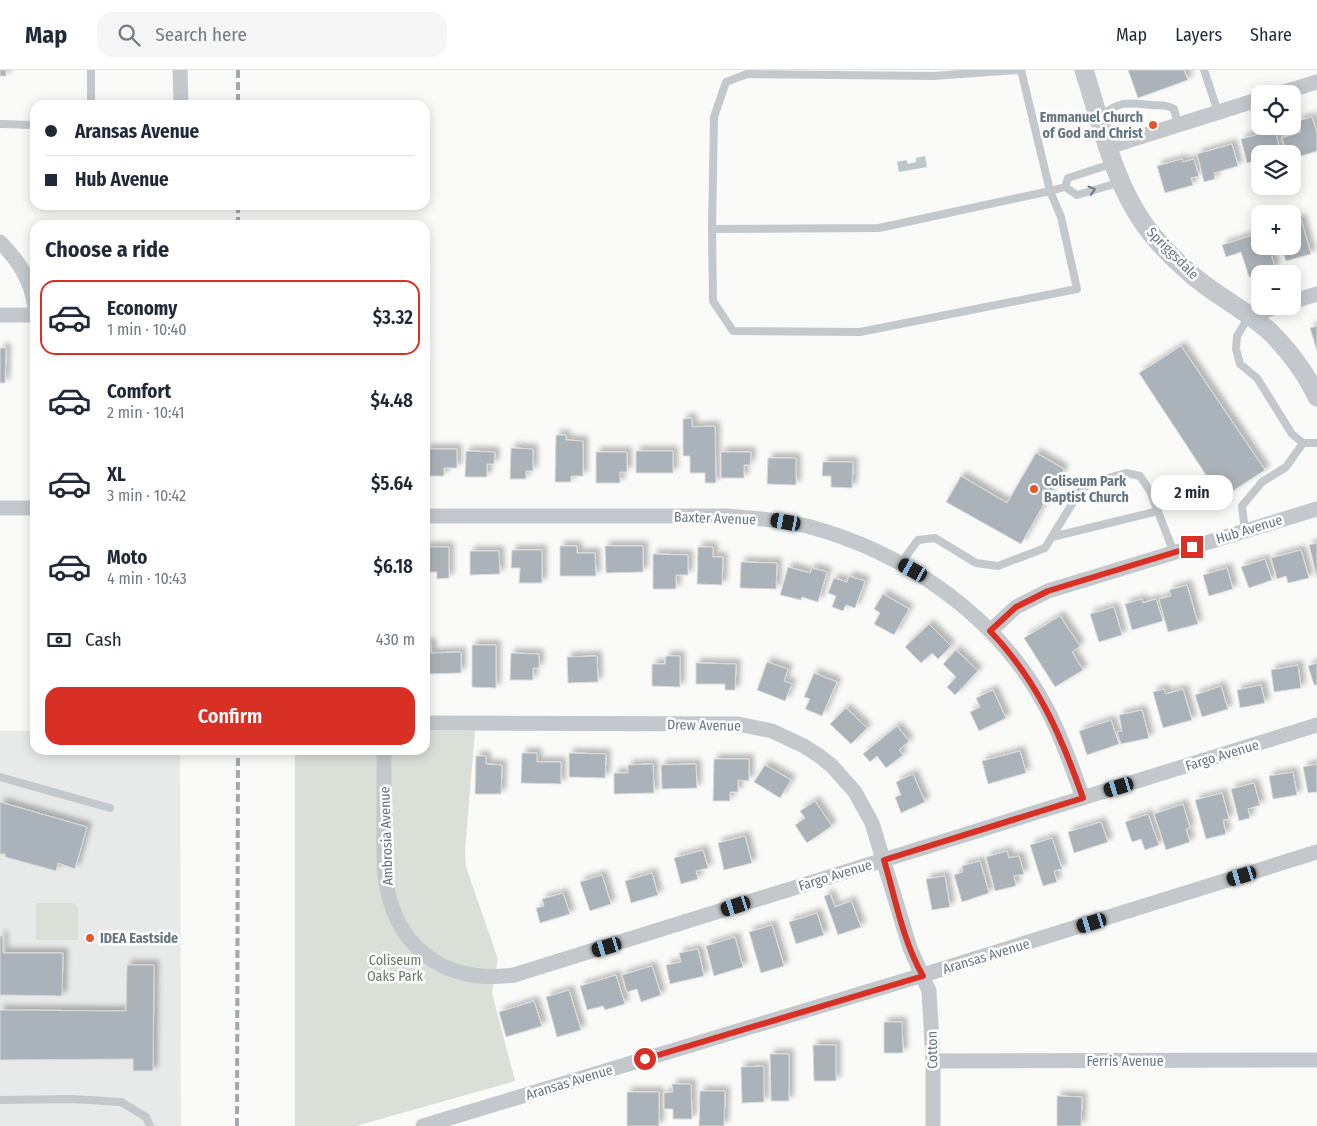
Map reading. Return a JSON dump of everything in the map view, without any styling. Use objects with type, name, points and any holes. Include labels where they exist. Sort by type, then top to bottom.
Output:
[{"type":"street","points":[[180,70],[181,100]]},
{"type":"street","name":"Spriggsdale","points":[[1084,70],[1121,182],[1138,215],[1153,236],[1172,257],[1192,275],[1267,330],[1283,346],[1302,371],[1317,397]]},
{"type":"street","points":[[1301,87],[1317,82]]},
{"type":"street","points":[[1111,155],[1178,125],[1251,102]]},
{"type":"street","points":[[0,242],[10,252],[25,274],[30,286]]},
{"type":"street","points":[[1301,299],[1317,294]]},
{"type":"street","points":[[0,315],[30,315]]},
{"type":"street","points":[[0,508],[30,508]]},
{"type":"street","name":"Hub Avenue","points":[[990,631],[1016,607],[1048,591],[1317,509]]},
{"type":"street","name":"Baxter Avenue","points":[[430,516],[728,516],[767,519],[805,526],[842,537],[878,552],[901,563],[945,592],[990,631],[1025,672],[1045,706],[1062,741],[1083,798]]},
{"type":"street","name":"Drew Avenue","points":[[430,723],[720,723],[755,727],[772,731],[788,738],[811,750],[832,766],[855,792],[872,823],[910,948],[923,976]]},
{"type":"street","name":"Fargo Avenue","points":[[438,964],[471,976],[495,978],[514,976],[1317,725]]},
{"type":"street","name":"Ambrosia Avenue","points":[[384,755],[384,867],[387,888],[393,911],[405,933],[423,953],[438,964]]},
{"type":"street","name":"Aransas Avenue","points":[[424,1126],[923,976],[1317,852]]},
{"type":"street","name":"Cotton","points":[[923,976],[929,991],[931,1005],[933,1126]]},
{"type":"street","name":"Ferris Avenue","points":[[933,1061],[1317,1060]]},
{"type":"lane","points":[[91,70],[91,100]]},
{"type":"lane","points":[[1020,70],[1050,191],[1061,217],[1077,289],[860,332],[733,331],[712,301],[714,117],[726,82],[747,74],[933,76],[1020,70]]},
{"type":"lane","points":[[1204,70],[1218,112]]},
{"type":"lane","points":[[1099,116],[1112,107],[1123,104],[1139,102],[1152,105],[1168,105],[1174,109],[1178,125]]},
{"type":"lane","points":[[0,124],[30,125]]},
{"type":"lane","points":[[1066,187],[1068,178],[1111,155]]},
{"type":"lane","points":[[1066,187],[1077,195],[1121,182]]},
{"type":"lane","points":[[712,229],[880,228],[1066,187]]},
{"type":"lane","points":[[1248,316],[1237,336],[1236,349],[1240,364],[1257,378],[1292,434],[1303,443],[1317,443]]},
{"type":"lane","points":[[1245,531],[1242,506],[1262,482],[1286,467],[1303,443]]},
{"type":"lane","points":[[901,563],[918,540],[935,538],[976,563],[998,566],[1045,548],[1080,491],[1090,483],[1126,473],[1140,476],[1150,491],[1174,553]]},
{"type":"lane","points":[[1052,537],[1158,511]]},
{"type":"lane","points":[[0,777],[110,808]]},
{"type":"lane","points":[[0,1100],[72,1099],[121,1102],[146,1117],[150,1126]]},
{"type":"shaded area","points":[[925,156],[927,167],[899,172],[897,162],[906,160],[908,164],[916,162],[916,158]]},
{"type":"shaded area","name":"IDEA Eastside","points":[[0,731],[30,731],[30,755],[180,755],[181,1126],[0,1126]]},
{"type":"green space","name":"Coliseum Oaks Park","points":[[430,731],[475,731],[465,851],[466,867],[498,959],[492,993],[515,1081],[356,1126],[295,1126],[295,755],[430,755]]},
{"type":"green space","points":[[36,903],[74,903],[78,908],[78,940],[36,940]]},
{"type":"building","points":[[0,70],[6,70],[6,76],[0,76]]},
{"type":"building","points":[[1128,70],[1184,70],[1188,80],[1138,98]]},
{"type":"building","points":[[1312,117],[1317,133],[1317,151],[1301,156],[1301,145],[1284,145],[1282,138],[1301,135],[1301,120]]},
{"type":"building","points":[[1256,135],[1276,135],[1279,145],[1251,145],[1251,162],[1247,163],[1241,139]]},
{"type":"building","points":[[1232,144],[1238,166],[1214,173],[1215,179],[1204,182],[1197,154]]},
{"type":"building","points":[[1182,159],[1183,162],[1194,159],[1199,176],[1191,178],[1193,185],[1165,193],[1157,166]]},
{"type":"building","points":[[1301,219],[1311,254],[1286,261],[1284,255],[1301,255]]},
{"type":"building","points":[[1251,236],[1251,255],[1271,255],[1274,265],[1251,265],[1251,276],[1249,277],[1241,252],[1226,257],[1222,245]]},
{"type":"building","points":[[1317,326],[1317,351],[1310,328]]},
{"type":"building","points":[[1181,346],[1265,470],[1225,496],[1224,494],[1208,504],[1197,486],[1208,478],[1139,373]]},
{"type":"building","points":[[0,348],[6,348],[5,383],[0,383]]},
{"type":"building","points":[[692,418],[692,427],[715,426],[716,483],[705,483],[705,473],[690,473],[690,456],[683,456],[683,419]]},
{"type":"building","points":[[556,435],[566,435],[566,440],[583,441],[583,476],[571,476],[571,482],[555,482]]},
{"type":"building","points":[[511,448],[533,449],[533,471],[526,471],[526,479],[510,479]]},
{"type":"building","points":[[430,449],[457,449],[457,468],[444,468],[444,476],[430,476]]},
{"type":"building","points":[[466,451],[495,452],[494,464],[487,464],[487,477],[465,477]]},
{"type":"building","points":[[636,451],[673,451],[673,473],[636,473]]},
{"type":"building","points":[[596,452],[627,452],[627,472],[620,472],[620,483],[596,483]]},
{"type":"building","points":[[721,452],[751,452],[750,465],[744,465],[744,478],[721,478]]},
{"type":"building","name":"Coliseum Park Baptist Church","points":[[1036,453],[1064,469],[1021,544],[946,502],[961,476],[1007,503]]},
{"type":"building","points":[[768,458],[796,458],[796,485],[767,484]]},
{"type":"building","points":[[823,462],[853,462],[852,488],[831,487],[831,476],[822,476]]},
{"type":"building","points":[[1317,543],[1317,578],[1309,545]]},
{"type":"building","points":[[560,546],[577,546],[577,553],[595,553],[596,576],[560,576]]},
{"type":"building","points":[[605,546],[643,546],[643,572],[606,573]]},
{"type":"building","points":[[430,547],[449,547],[449,578],[437,579],[437,572],[430,572]]},
{"type":"building","points":[[698,547],[713,547],[713,557],[723,557],[722,585],[697,584]]},
{"type":"building","points":[[512,550],[542,550],[542,583],[519,583],[520,568],[511,568]]},
{"type":"building","points":[[1301,550],[1309,578],[1288,583],[1286,576],[1277,579],[1271,558]]},
{"type":"building","points":[[470,551],[499,551],[500,574],[470,575]]},
{"type":"building","points":[[653,554],[688,555],[688,575],[676,575],[676,589],[653,589]]},
{"type":"building","points":[[1265,559],[1272,580],[1249,588],[1241,567]]},
{"type":"building","points":[[741,562],[777,563],[776,589],[740,588]]},
{"type":"building","points":[[788,567],[810,573],[812,568],[827,572],[818,602],[802,597],[801,600],[780,595]]},
{"type":"building","points":[[1227,568],[1233,589],[1209,596],[1203,575]]},
{"type":"building","points":[[849,576],[865,581],[855,608],[846,605],[843,611],[832,607],[836,596],[828,593],[834,578],[847,582]]},
{"type":"building","points":[[1187,585],[1198,624],[1168,632],[1159,599],[1171,596],[1169,590]]},
{"type":"building","points":[[883,594],[909,609],[894,635],[874,624],[880,613],[874,609]]},
{"type":"building","points":[[1142,599],[1143,603],[1156,599],[1163,621],[1132,630],[1125,604]]},
{"type":"building","points":[[1114,607],[1122,635],[1099,642],[1090,614]]},
{"type":"building","points":[[1060,616],[1080,646],[1072,652],[1083,670],[1055,687],[1024,638]]},
{"type":"building","points":[[929,624],[951,646],[938,659],[932,653],[921,663],[905,647]]},
{"type":"building","points":[[430,643],[431,653],[461,652],[461,673],[430,674]]},
{"type":"building","points":[[472,645],[496,645],[496,688],[472,687]]},
{"type":"building","points":[[956,650],[978,671],[955,695],[947,687],[956,677],[943,664]]},
{"type":"building","points":[[511,653],[539,654],[539,668],[533,668],[533,680],[510,680]]},
{"type":"building","points":[[597,656],[598,682],[568,683],[567,657]]},
{"type":"building","points":[[666,656],[680,656],[680,687],[652,686],[652,664],[665,664]]},
{"type":"building","points":[[767,662],[788,669],[784,681],[792,684],[785,701],[757,690]]},
{"type":"building","points":[[696,663],[736,664],[735,690],[725,690],[725,684],[696,684]]},
{"type":"building","points":[[1317,663],[1317,685],[1314,685],[1308,666]]},
{"type":"building","points":[[1298,665],[1301,688],[1274,692],[1271,670]]},
{"type":"building","points":[[814,673],[837,682],[822,716],[805,709],[810,699],[804,697]]},
{"type":"building","points":[[1261,685],[1265,703],[1240,708],[1237,690]]},
{"type":"building","points":[[1221,686],[1228,709],[1202,717],[1195,695]]},
{"type":"building","points":[[1164,689],[1166,694],[1183,689],[1192,720],[1163,728],[1153,692]]},
{"type":"building","points":[[993,690],[1006,718],[979,731],[970,712],[980,707],[976,698]]},
{"type":"building","points":[[846,708],[867,728],[851,744],[830,724]]},
{"type":"building","points":[[1142,710],[1149,738],[1121,744],[1117,732],[1122,731],[1119,715]]},
{"type":"building","points":[[1111,720],[1119,744],[1087,755],[1079,731]]},
{"type":"building","points":[[897,726],[909,741],[899,750],[903,755],[886,768],[877,756],[870,762],[863,754]]},
{"type":"building","points":[[1020,751],[1026,773],[988,784],[982,761]]},
{"type":"building","points":[[522,753],[537,753],[537,762],[561,762],[561,784],[521,783]]},
{"type":"building","points":[[569,753],[606,754],[605,778],[569,777]]},
{"type":"building","points":[[476,756],[486,756],[486,764],[502,765],[501,794],[475,794]]},
{"type":"building","points":[[714,759],[749,759],[749,781],[738,780],[738,792],[730,792],[730,801],[713,801]]},
{"type":"building","points":[[653,764],[654,793],[614,794],[614,773],[628,773],[628,765]]},
{"type":"building","points":[[696,764],[697,788],[662,789],[661,765]]},
{"type":"building","points":[[1317,764],[1317,792],[1308,793],[1303,767]]},
{"type":"building","points":[[765,765],[791,780],[780,798],[754,782]]},
{"type":"building","points":[[1293,772],[1297,795],[1273,799],[1269,776]]},
{"type":"building","points":[[913,774],[925,802],[901,813],[895,797],[901,795],[896,782]]},
{"type":"building","points":[[1254,783],[1260,805],[1248,809],[1250,818],[1239,821],[1231,789]]},
{"type":"building","points":[[1222,793],[1229,819],[1223,820],[1226,834],[1206,839],[1195,800]]},
{"type":"building","points":[[815,801],[832,826],[807,843],[795,825],[805,818],[800,811]]},
{"type":"building","points":[[0,802],[87,827],[75,869],[58,863],[56,871],[0,854]]},
{"type":"building","points":[[1183,804],[1190,828],[1186,829],[1190,842],[1166,850],[1154,814]]},
{"type":"building","points":[[1148,814],[1159,845],[1145,850],[1141,839],[1132,842],[1125,822]]},
{"type":"building","points":[[1101,822],[1108,842],[1074,853],[1068,832]]},
{"type":"building","points":[[745,836],[752,863],[724,870],[718,843]]},
{"type":"building","points":[[1052,838],[1062,869],[1054,871],[1057,882],[1043,886],[1030,845]]},
{"type":"building","points":[[703,850],[708,868],[696,871],[698,879],[681,884],[674,858]]},
{"type":"building","points":[[1007,851],[1009,858],[1019,856],[1024,874],[1014,876],[1016,886],[995,891],[986,857]]},
{"type":"building","points":[[980,861],[989,893],[962,902],[954,875],[963,872],[962,866]]},
{"type":"building","points":[[652,873],[658,895],[631,903],[625,881]]},
{"type":"building","points":[[602,875],[611,904],[590,911],[580,882]]},
{"type":"building","points":[[945,876],[950,907],[932,910],[926,879]]},
{"type":"building","points":[[563,893],[570,914],[540,923],[536,908],[544,906],[542,899]]},
{"type":"building","points":[[830,894],[835,907],[851,901],[861,927],[838,935],[824,896]]},
{"type":"building","points":[[817,913],[824,935],[796,944],[789,922]]},
{"type":"building","points":[[772,925],[784,966],[761,973],[749,932]]},
{"type":"building","points":[[0,936],[3,936],[3,953],[63,953],[62,996],[0,995]]},
{"type":"building","points":[[735,937],[743,967],[714,976],[706,946]]},
{"type":"building","points":[[698,949],[704,976],[670,984],[666,965],[681,962],[679,953]]},
{"type":"building","points":[[127,965],[154,965],[153,1071],[133,1071],[133,1059],[0,1060],[0,1010],[126,1011]]},
{"type":"building","points":[[652,966],[661,995],[641,1002],[637,989],[627,992],[622,975]]},
{"type":"building","points":[[616,975],[625,1004],[605,1010],[603,1006],[587,1010],[580,986]]},
{"type":"building","points":[[569,990],[581,1030],[557,1037],[546,997]]},
{"type":"building","points":[[534,1001],[542,1026],[506,1037],[499,1012]]},
{"type":"building","points":[[884,1022],[902,1022],[903,1053],[884,1053]]},
{"type":"building","points":[[813,1045],[836,1045],[836,1081],[814,1081]]},
{"type":"building","points":[[770,1054],[789,1054],[789,1101],[771,1101]]},
{"type":"building","points":[[764,1066],[764,1102],[742,1103],[741,1067]]},
{"type":"building","points":[[672,1084],[691,1084],[692,1119],[673,1119],[673,1109],[664,1109],[664,1093],[673,1092]]},
{"type":"building","points":[[700,1091],[725,1091],[724,1126],[699,1126]]},
{"type":"building","points":[[627,1092],[659,1092],[659,1126],[627,1126]]},
{"type":"building","points":[[1057,1096],[1082,1097],[1081,1126],[1057,1126]]},
{"type":"railway","points":[[238,70],[238,100]]},
{"type":"railway","points":[[238,210],[238,220]]},
{"type":"railway","points":[[237,1126],[238,755]]},
{"type":"place","name":"Emmanuel Church of God and Christ","points":[[1153,125]]},
{"type":"place","name":"Coliseum Park Baptist Church","points":[[1034,489]]},
{"type":"place","name":"IDEA Eastside","points":[[90,938]]},
{"type":"route","points":[[645,1059],[923,976],[910,948],[884,860],[1083,798],[1070,759],[1045,706],[1025,672],[990,631],[1016,607],[1048,591],[1192,547]]}]
